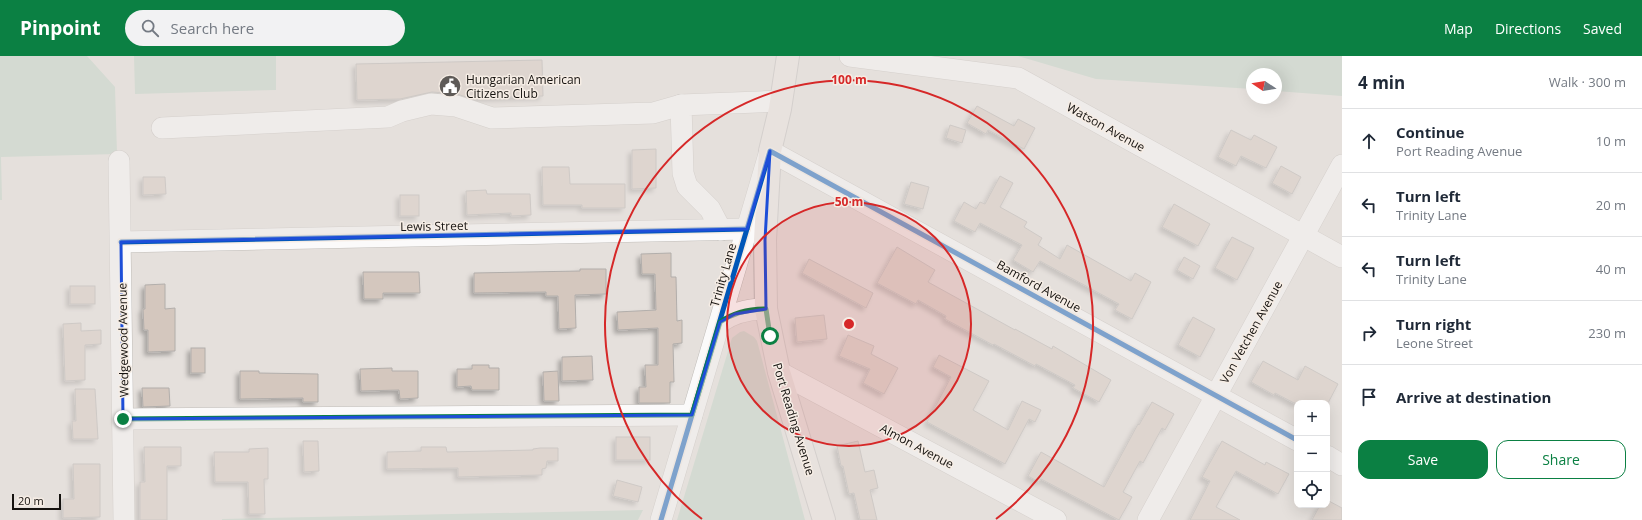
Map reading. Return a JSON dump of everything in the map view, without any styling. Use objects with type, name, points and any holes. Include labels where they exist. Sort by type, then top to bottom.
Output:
[{"type":"main road","name":"Port Reading Avenue","points":[[788,56],[781,101],[770,151],[765,240],[766,309],[779,372],[824,520]]},
{"type":"street","name":"Watson Avenue","points":[[850,56],[1018,78],[1342,257]]},
{"type":"street","points":[[162,128],[388,117],[402,111],[431,104],[456,106],[492,118],[653,113],[682,105],[781,101]]},
{"type":"street","points":[[682,105],[683,173],[688,186],[710,209],[721,230]]},
{"type":"street","name":"Trinity Lane","points":[[661,520],[770,151]]},
{"type":"street","name":"Bamford Avenue","points":[[770,151],[1294,438]]},
{"type":"street","name":"Wedgewood Avenue","points":[[120,160],[124,520]]},
{"type":"street","name":"Von Vetchen Avenue","points":[[1148,520],[1342,165]]},
{"type":"street","name":"Lewis Street","points":[[121,242],[747,229]]},
{"type":"street","name":"Trinity Lane","points":[[720,322],[735,314],[752,310],[766,309]]},
{"type":"street","name":"Almon Avenue","points":[[779,372],[1056,520]]},
{"type":"street","points":[[123,419],[692,415]]},
{"type":"street","points":[[1330,458],[1342,465]]},
{"type":"highlighted area","points":[[770,151],[765,240],[766,309],[735,314],[720,322],[692,415],[123,419],[121,242],[747,229]]},
{"type":"green space","points":[[0,56],[87,56],[115,87],[117,154],[1,157],[2,200],[0,200]]},
{"type":"green space","points":[[134,56],[276,56],[276,90],[135,94]]},
{"type":"green space","points":[[1018,56],[1342,56],[1342,96],[1282,91],[1282,68],[1246,68],[1246,89],[1096,79]]},
{"type":"green space","points":[[744,331],[754,337],[757,341],[805,520],[677,520],[732,338]]},
{"type":"green space","points":[[643,510],[638,520],[222,520],[222,519]]},
{"type":"building","name":"Hungarian American Citizens Club","points":[[542,60],[543,96],[469,98],[457,94],[432,92],[400,99],[357,100],[356,64]]},
{"type":"building","points":[[977,106],[1014,126],[1018,119],[1035,128],[1024,149],[988,130],[986,134],[967,123]]},
{"type":"building","points":[[950,125],[966,130],[962,143],[946,138]]},
{"type":"building","points":[[1231,130],[1251,140],[1254,135],[1277,147],[1266,168],[1241,156],[1236,166],[1218,157]]},
{"type":"building","points":[[656,149],[656,188],[632,189],[632,150]]},
{"type":"building","points":[[1281,166],[1301,177],[1292,194],[1272,183]]},
{"type":"building","points":[[542,167],[569,167],[570,184],[625,184],[625,208],[582,208],[582,205],[543,205]]},
{"type":"building","points":[[1000,176],[1013,183],[1000,207],[1027,222],[1024,227],[1042,238],[1038,245],[1060,259],[1067,245],[1131,281],[1135,273],[1151,282],[1132,319],[1115,310],[1119,304],[1040,261],[1033,272],[1013,260],[1022,245],[980,223],[975,232],[954,221],[964,202],[976,209],[980,202],[985,204]]},
{"type":"building","points":[[143,177],[165,177],[166,194],[143,195]]},
{"type":"building","points":[[911,182],[929,187],[923,209],[904,204]]},
{"type":"building","points":[[486,190],[487,194],[530,194],[531,215],[511,216],[511,213],[467,215],[466,191]]},
{"type":"building","points":[[400,195],[419,195],[419,216],[400,216]]},
{"type":"building","points":[[1174,204],[1210,224],[1198,246],[1162,227]]},
{"type":"building","points":[[1232,237],[1254,248],[1237,280],[1215,268]]},
{"type":"building","points":[[897,247],[935,270],[928,282],[1052,349],[1053,346],[1111,380],[1099,402],[1073,388],[1075,385],[1036,364],[1035,366],[994,344],[993,345],[945,319],[946,316],[918,300],[916,304],[877,283]]},
{"type":"building","points":[[671,253],[671,277],[676,277],[677,321],[682,320],[682,343],[673,344],[674,382],[670,382],[670,403],[639,403],[639,387],[646,387],[645,365],[658,365],[658,328],[618,330],[617,312],[656,310],[655,274],[642,274],[641,254]]},
{"type":"building","points":[[1184,257],[1200,266],[1193,279],[1177,270]]},
{"type":"building","points":[[809,259],[873,293],[866,308],[802,273]]},
{"type":"building","points":[[580,269],[606,269],[606,294],[575,295],[576,328],[559,329],[558,296],[546,296],[546,292],[474,293],[474,273],[580,271]]},
{"type":"building","points":[[363,272],[419,272],[420,293],[383,293],[383,299],[364,299]]},
{"type":"building","points":[[165,284],[165,309],[175,308],[175,351],[148,352],[148,330],[144,330],[143,309],[145,309],[145,285]]},
{"type":"building","points":[[70,286],[95,286],[95,304],[70,304]]},
{"type":"building","points":[[824,315],[827,339],[797,342],[795,318]]},
{"type":"building","points":[[1193,317],[1215,329],[1200,357],[1178,345]]},
{"type":"building","points":[[81,323],[81,331],[101,330],[101,344],[85,345],[85,380],[65,381],[63,324]]},
{"type":"building","points":[[848,335],[874,346],[871,354],[898,368],[884,394],[863,383],[870,369],[839,356]]},
{"type":"building","points":[[191,348],[205,348],[205,373],[191,373]]},
{"type":"building","points":[[939,355],[989,381],[973,410],[1008,430],[1022,401],[1041,410],[1035,422],[1029,419],[1005,464],[927,422],[951,377],[933,367]]},
{"type":"building","points":[[592,356],[593,380],[562,381],[562,357]]},
{"type":"building","points":[[1263,361],[1298,380],[1305,366],[1338,384],[1330,400],[1294,400],[1294,403],[1275,393],[1274,395],[1251,382]]},
{"type":"building","points":[[472,365],[489,365],[489,368],[499,368],[499,390],[472,390],[471,386],[457,387],[457,369],[472,369]]},
{"type":"building","points":[[392,368],[392,371],[418,371],[418,398],[400,399],[399,390],[361,391],[360,369]]},
{"type":"building","points":[[240,371],[259,371],[259,373],[318,374],[318,402],[303,402],[303,398],[240,399]]},
{"type":"building","points":[[558,371],[559,401],[544,401],[543,372]]},
{"type":"building","points":[[142,388],[169,388],[170,406],[143,407]]},
{"type":"building","points":[[75,389],[95,389],[98,439],[73,439],[72,421],[76,421]]},
{"type":"building","points":[[1152,402],[1174,414],[1165,430],[1162,428],[1143,463],[1140,461],[1123,492],[1132,497],[1119,520],[1041,479],[1039,482],[1028,476],[1041,452],[1104,487],[1138,424],[1139,425]]},
{"type":"building","points":[[616,437],[650,437],[650,460],[616,460]]},
{"type":"building","points":[[303,441],[318,441],[319,471],[304,472]]},
{"type":"building","points":[[858,441],[865,472],[874,470],[878,488],[870,490],[877,520],[860,520],[854,493],[849,494],[843,466],[841,466],[837,446]]},
{"type":"building","points":[[1222,441],[1265,465],[1266,462],[1289,474],[1278,494],[1236,471],[1216,507],[1240,520],[1190,520],[1210,481],[1202,477]]},
{"type":"building","points":[[144,447],[181,447],[181,466],[167,466],[167,520],[140,520],[140,482],[145,482]]},
{"type":"building","points":[[421,447],[446,447],[447,452],[558,448],[558,461],[547,461],[546,468],[542,469],[542,475],[458,477],[458,468],[387,469],[387,452],[421,451]]},
{"type":"building","points":[[268,448],[268,479],[264,479],[265,514],[249,514],[248,482],[215,482],[214,452],[249,452],[249,449]]},
{"type":"building","points":[[73,464],[100,464],[100,517],[63,518],[63,499],[74,499]]},
{"type":"building","points":[[617,480],[642,487],[638,502],[613,496]]},
{"type":"building","points":[[1330,502],[1342,508],[1342,520],[1312,520],[1318,508],[1330,508]]},
{"type":"cycle path","points":[[661,520],[770,151],[1294,438]]},
{"type":"cycle path","points":[[121,242],[747,229]]},
{"type":"place","name":"Hungarian American Citizens Club","points":[[450,86]]},
{"type":"route","points":[[123,419],[692,415],[720,322],[735,314],[748,310],[766,309],[770,336]]}]
